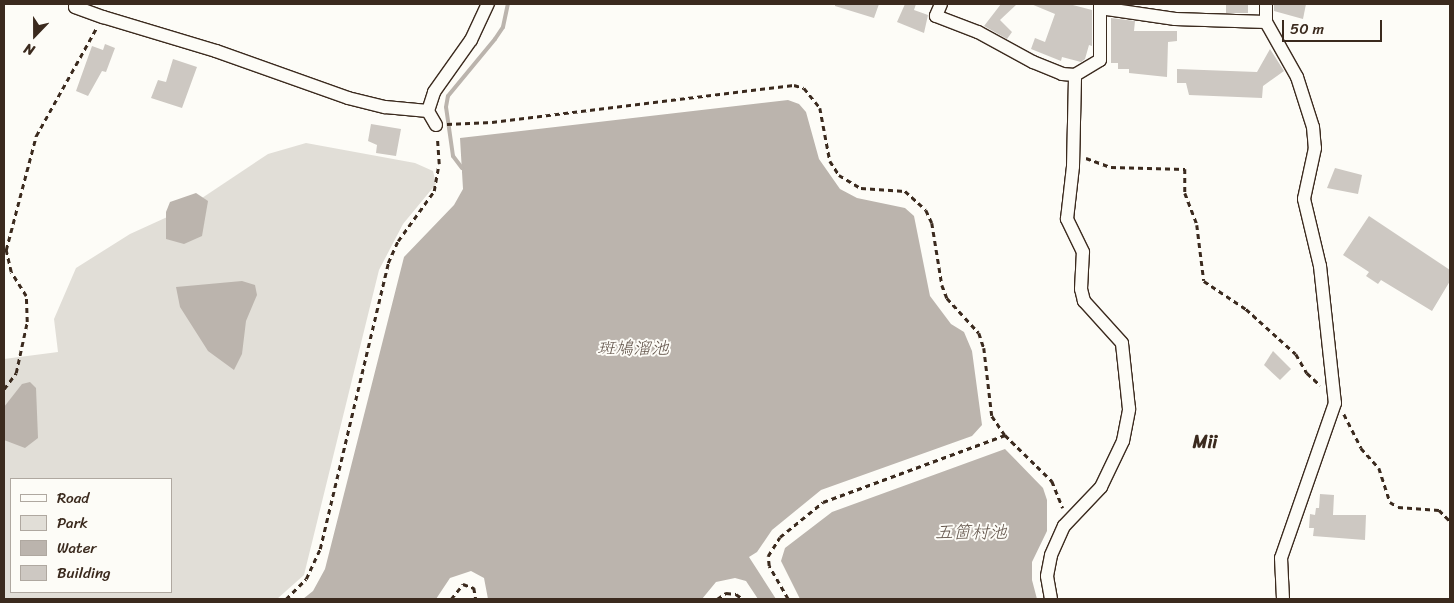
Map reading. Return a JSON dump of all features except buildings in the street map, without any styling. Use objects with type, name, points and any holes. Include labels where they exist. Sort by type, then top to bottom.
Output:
[{"type":"street","points":[[76,4],[75,7],[103,17],[193,44],[365,102],[428,111]]},
{"type":"street","points":[[436,125],[428,111],[434,92],[471,40],[488,4]]},
{"type":"street","points":[[941,4],[936,16],[978,32],[1032,62],[1075,75],[1100,60],[1100,6],[1175,19],[1266,22]]},
{"type":"street","points":[[1266,4],[1266,22],[1297,76],[1313,126],[1315,148],[1304,199],[1320,266],[1335,398],[1281,558],[1283,599]]},
{"type":"street","points":[[1051,599],[1047,576],[1051,555],[1064,526],[1102,487],[1123,441],[1129,409],[1122,343],[1084,301],[1081,289],[1083,252],[1067,219],[1074,147],[1075,75]]},
{"type":"path","points":[[4,389],[16,373],[27,322],[26,296],[11,272],[6,250],[36,136],[103,17]]},
{"type":"path","points":[[455,124],[492,122],[794,85],[804,88],[820,108],[830,161],[839,175],[862,188],[905,190],[926,210],[932,223],[942,285],[947,298],[979,333],[984,348],[992,416],[1005,435],[1052,481],[1063,507],[1064,526]]},
{"type":"path","points":[[286,599],[306,579],[320,549],[388,262],[398,241],[422,211],[434,191],[439,164],[436,125]]},
{"type":"path","points":[[1074,147],[1086,158],[1111,167],[1185,169],[1184,194],[1197,225],[1204,281],[1246,309],[1296,354],[1313,381],[1335,398],[1361,448],[1379,468],[1390,502],[1398,507],[1439,510],[1450,521]]},
{"type":"path","points":[[788,599],[769,566],[768,556],[780,537],[823,502],[1005,435]]},
{"type":"path","points":[[451,599],[463,584],[474,588],[476,599]]},
{"type":"path","points":[[717,599],[726,593],[736,594],[743,599]]},
{"type":"green space","points":[[306,143],[415,163],[433,171],[436,184],[403,224],[379,270],[304,575],[277,599],[4,599],[4,359],[58,352],[54,319],[76,268],[130,234],[187,208],[268,154]]},
{"type":"water","name":"斑鳩溜池","points":[[788,100],[799,104],[806,112],[819,159],[840,189],[857,198],[905,208],[914,216],[930,296],[951,324],[964,332],[972,351],[982,425],[972,436],[821,490],[772,530],[757,552],[749,557],[776,599],[758,599],[746,581],[735,578],[716,582],[702,599],[488,599],[484,578],[471,571],[450,578],[436,599],[303,599],[313,591],[325,569],[404,257],[454,205],[463,189],[460,138]]},
{"type":"water","points":[[196,193],[208,201],[202,236],[184,244],[166,239],[166,212],[170,202]]},
{"type":"water","points":[[242,281],[255,285],[257,295],[246,321],[242,354],[234,370],[208,351],[180,307],[176,287]]},
{"type":"water","points":[[30,382],[36,388],[38,438],[25,448],[4,440],[4,407],[22,384]]},
{"type":"water","name":"五箇村池","points":[[1005,449],[1043,488],[1047,500],[1047,531],[1032,562],[1032,580],[1037,599],[800,599],[781,561],[785,548],[832,512]]},
{"type":"waterway","points":[[462,168],[453,156],[446,107],[448,96],[503,27],[508,4]]},
{"type":"district","name":"Mii","points":[[1205,442]]}]
